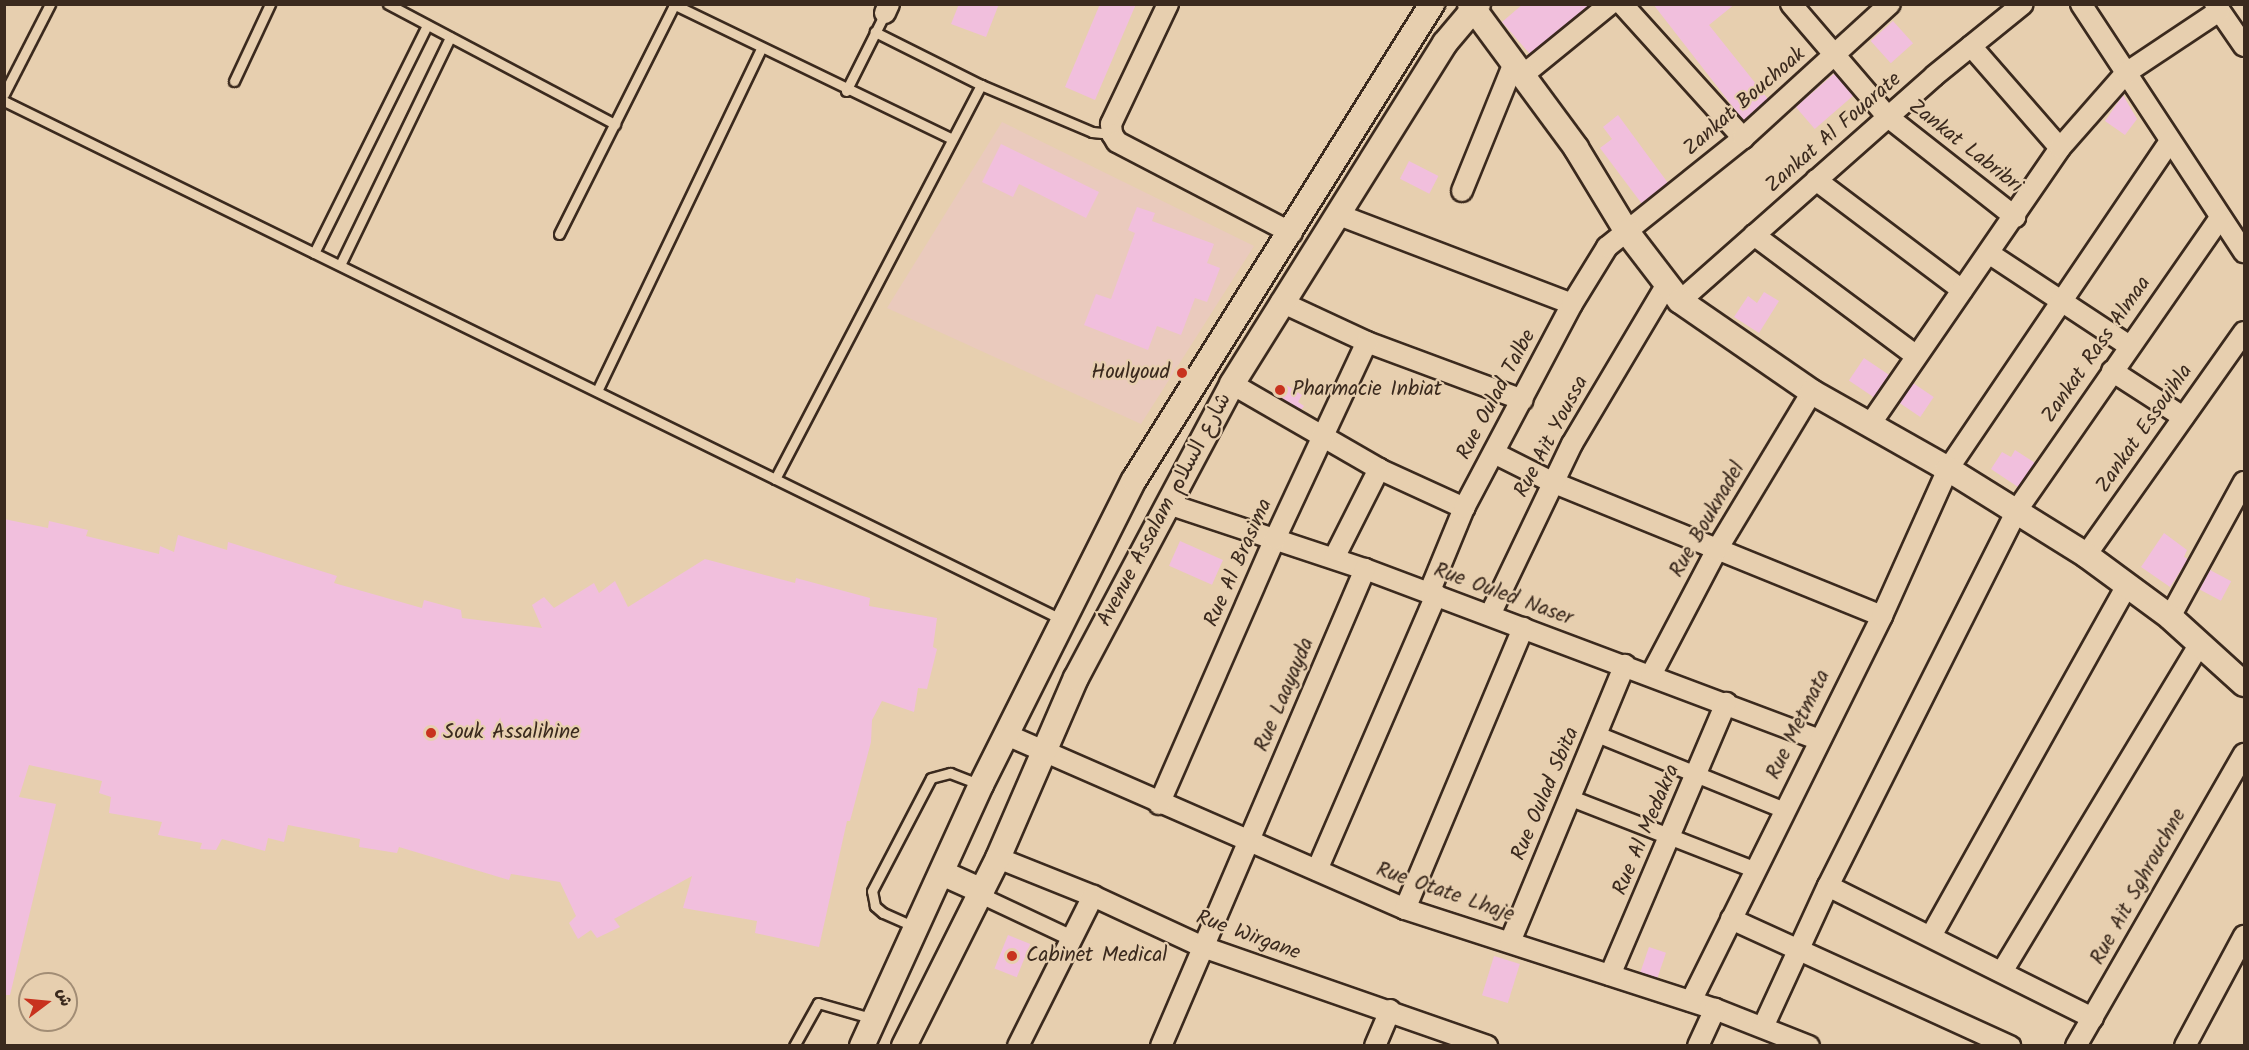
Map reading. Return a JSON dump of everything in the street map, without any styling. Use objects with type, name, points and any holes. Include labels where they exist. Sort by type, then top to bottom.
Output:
[{"type":"street","points":[[1168,4],[1111,124],[1112,134],[1117,142],[1292,232]]},
{"type":"street","name":"Avenue Assalam شارع السلام","points":[[862,1046],[981,785],[1061,619],[1134,480],[1292,232],[1432,4]]},
{"type":"street","points":[[1462,191],[1519,69],[1610,4]]},
{"type":"street","points":[[1622,4],[1743,138]]},
{"type":"street","name":"Zankat Labribri","points":[[1791,4],[1888,117],[2015,217]]},
{"type":"street","name":"Zankat Bouchoak","points":[[1628,232],[1743,138],[1890,4]]},
{"type":"street","name":"Zankat Al Fouarate","points":[[1673,294],[1754,235],[1888,117],[2023,4]]},
{"type":"street","points":[[2080,4],[2219,219],[2244,252]]},
{"type":"street","points":[[1474,6],[1576,148],[1628,232],[1673,294],[1812,392],[1871,423],[2017,510],[2086,555],[2170,617],[2199,645],[2243,679]]},
{"type":"street","name":"Avenue Assalam شارع السلام","points":[[904,1046],[998,858],[1086,659],[1232,384],[1281,302],[1339,215],[1445,43],[1474,6]]},
{"type":"street","points":[[1871,423],[1915,355],[1990,254],[2060,148],[2126,73],[2217,8],[2244,46]]},
{"type":"street","points":[[1971,46],[2060,148]]},
{"type":"street","name":"Rue Metmata","points":[[1691,1001],[1818,739],[1882,616],[1948,469],[2170,141]]},
{"type":"street","points":[[1816,180],[1962,290]]},
{"type":"street","points":[[1339,215],[1572,304]]},
{"type":"street","name":"Zankat Rass Almaa","points":[[1763,1027],[1828,886],[2017,510],[2128,345],[2219,219]]},
{"type":"street","name":"Rue Oulad Talbe","points":[[1317,870],[1432,594],[1464,508],[1572,304],[1607,247],[1628,232]]},
{"type":"street","points":[[1754,235],[1915,355]]},
{"type":"street","points":[[1990,254],[2128,345]]},
{"type":"street","name":"Rue Ait Youssa","points":[[1490,615],[1552,482],[1673,294]]},
{"type":"street","points":[[1281,302],[1367,342],[1523,400]]},
{"type":"street","name":"Zankat Essouihla","points":[[2086,555],[2244,332]]},
{"type":"street","name":"Rue Al Brasima","points":[[1159,804],[1275,539],[1367,342]]},
{"type":"street","points":[[2112,371],[2182,417]]},
{"type":"street","points":[[1232,384],[1379,469],[1464,508]]},
{"type":"street","name":"Rue Bouknadel","points":[[1651,675],[1716,551],[1812,392]]},
{"type":"street","points":[[1494,453],[1552,482],[1716,551],[1882,616]]},
{"type":"street","points":[[1334,558],[1379,469]]},
{"type":"street","points":[[2170,617],[2244,482]]},
{"type":"street","name":"Rue Ouled Naser","points":[[1168,504],[1365,569],[1818,739]]},
{"type":"street","name":"Rue Laayayda","points":[[1161,1046],[1365,569]]},
{"type":"street","points":[[1930,936],[2127,585]]},
{"type":"street","points":[[1405,909],[1523,628]]},
{"type":"street","points":[[2003,970],[2199,645]]},
{"type":"street","name":"Rue Oulad Sbita","points":[[1510,942],[1625,665]]},
{"type":"street","name":"Rue Al Medakra","points":[[1610,975],[1671,837],[1726,703]]},
{"type":"street","points":[[1597,734],[1784,810]]},
{"type":"street","name":"Rue Otate Lhaje","points":[[1007,735],[1159,804],[1248,840],[1405,909],[1715,1009],[1763,1027],[1782,1041],[1809,1046]]},
{"type":"street","name":"Rue Ait Sghrouchne","points":[[2076,1046],[2244,754]]},
{"type":"street","points":[[1571,798],[1756,870]]},
{"type":"street","name":"Rue Wirgane","points":[[998,858],[1093,896],[1203,947],[1390,1010],[1487,1046]]},
{"type":"street","points":[[942,873],[1072,938]]},
{"type":"street","points":[[1828,886],[2003,970],[2093,1018]]},
{"type":"street","points":[[1018,1046],[1093,896]]},
{"type":"street","points":[[1731,919],[2010,1046]]},
{"type":"street","points":[[2185,1046],[2244,936]]},
{"type":"street","points":[[1698,1046],[1715,1009]]},
{"type":"street","points":[[1375,1046],[1390,1010]]},
{"type":"lane","points":[[4,94],[50,4]]},
{"type":"lane","points":[[234,81],[270,4]]},
{"type":"lane","points":[[388,4],[615,124]]},
{"type":"lane","points":[[559,234],[673,5],[846,91],[952,139]]},
{"type":"lane","points":[[846,91],[887,9]]},
{"type":"lane","points":[[314,252],[427,25]]},
{"type":"lane","points":[[875,32],[981,85],[1092,132],[1112,134]]},
{"type":"lane","points":[[340,265],[450,37]]},
{"type":"lane","points":[[597,392],[761,49]]},
{"type":"lane","points":[[775,479],[981,85]]},
{"type":"lane","points":[[4,101],[1061,619]]},
{"type":"lane","points":[[917,928],[882,914],[875,906],[872,891],[931,778],[950,773],[981,785]]},
{"type":"lane","points":[[794,1046],[818,1003],[874,1019]]},
{"type":"shaded area","points":[[1002,122],[1254,246],[1141,424],[887,308]]},
{"type":"building","points":[[959,4],[999,4],[986,37],[951,24]]},
{"type":"building","points":[[1100,4],[1136,4],[1095,100],[1065,87]]},
{"type":"building","points":[[1523,4],[1590,4],[1530,54],[1502,22]]},
{"type":"building","points":[[1653,4],[1735,4],[1709,25],[1768,99],[1744,121]]},
{"type":"building","points":[[1893,21],[1913,43],[1891,63],[1871,41]]},
{"type":"building","points":[[1835,73],[1854,95],[1815,129],[1796,107]]},
{"type":"building","points":[[2123,95],[2137,119],[2125,135],[2105,121]]},
{"type":"building","points":[[1618,115],[1668,183],[1642,204],[1600,148],[1612,139],[1603,127]]},
{"type":"building","points":[[1001,144],[1099,192],[1086,218],[1019,184],[1013,197],[982,182]]},
{"type":"building","points":[[1409,161],[1438,176],[1429,194],[1400,179]]},
{"type":"building","points":[[1137,207],[1155,213],[1152,221],[1214,244],[1207,263],[1220,268],[1207,302],[1195,298],[1181,335],[1157,326],[1148,350],[1084,325],[1096,294],[1111,299],[1135,233],[1128,230]]},
{"type":"building","points":[[1764,292],[1779,301],[1759,333],[1734,317],[1748,296],[1757,303]]},
{"type":"building","points":[[1864,358],[1889,375],[1874,397],[1849,380]]},
{"type":"building","points":[[1280,381],[1302,395],[1298,402],[1304,406],[1301,410],[1273,394]]},
{"type":"building","points":[[1913,383],[1934,397],[1920,417],[1900,403]]},
{"type":"building","points":[[2015,450],[2035,463],[2018,487],[1991,469],[2002,452],[2011,457]]},
{"type":"building","name":"Souk Assalihine","points":[[4,519],[48,528],[49,521],[88,530],[86,536],[159,554],[160,546],[174,552],[178,535],[227,550],[228,542],[337,576],[334,583],[422,608],[424,600],[461,610],[462,618],[542,628],[532,605],[544,597],[554,608],[594,583],[599,593],[615,581],[628,607],[705,559],[795,583],[796,578],[870,598],[869,606],[937,618],[933,647],[937,649],[927,689],[918,688],[914,712],[882,701],[872,720],[871,742],[850,821],[847,821],[819,947],[755,933],[757,921],[683,908],[692,876],[614,919],[620,927],[597,938],[591,930],[578,939],[569,923],[576,916],[560,882],[511,874],[509,880],[399,847],[397,853],[359,847],[360,839],[288,825],[284,842],[268,838],[265,851],[222,839],[216,850],[200,849],[202,843],[158,835],[162,822],[109,813],[111,797],[99,793],[102,781],[29,765],[19,797],[56,804],[10,995],[4,995]]},
{"type":"building","points":[[2164,533],[2187,550],[2184,557],[2188,559],[2170,587],[2141,567]]},
{"type":"building","points":[[1180,541],[1223,560],[1212,585],[1169,566]]},
{"type":"building","points":[[2210,570],[2231,581],[2221,601],[2200,589]]},
{"type":"building","name":"Cabinet Medical","points":[[1008,935],[1030,944],[1017,977],[995,968]]},
{"type":"building","points":[[1649,947],[1666,953],[1657,978],[1640,973]]},
{"type":"building","points":[[1494,956],[1520,964],[1508,1003],[1482,995]]},
{"type":"place","name":"Houlyoud","points":[[1182,373]]},
{"type":"place","name":"Pharmacie Inbiat","points":[[1280,390]]},
{"type":"place","name":"Souk Assalihine","points":[[431,733]]},
{"type":"place","name":"Cabinet Medical","points":[[1012,956]]}]
